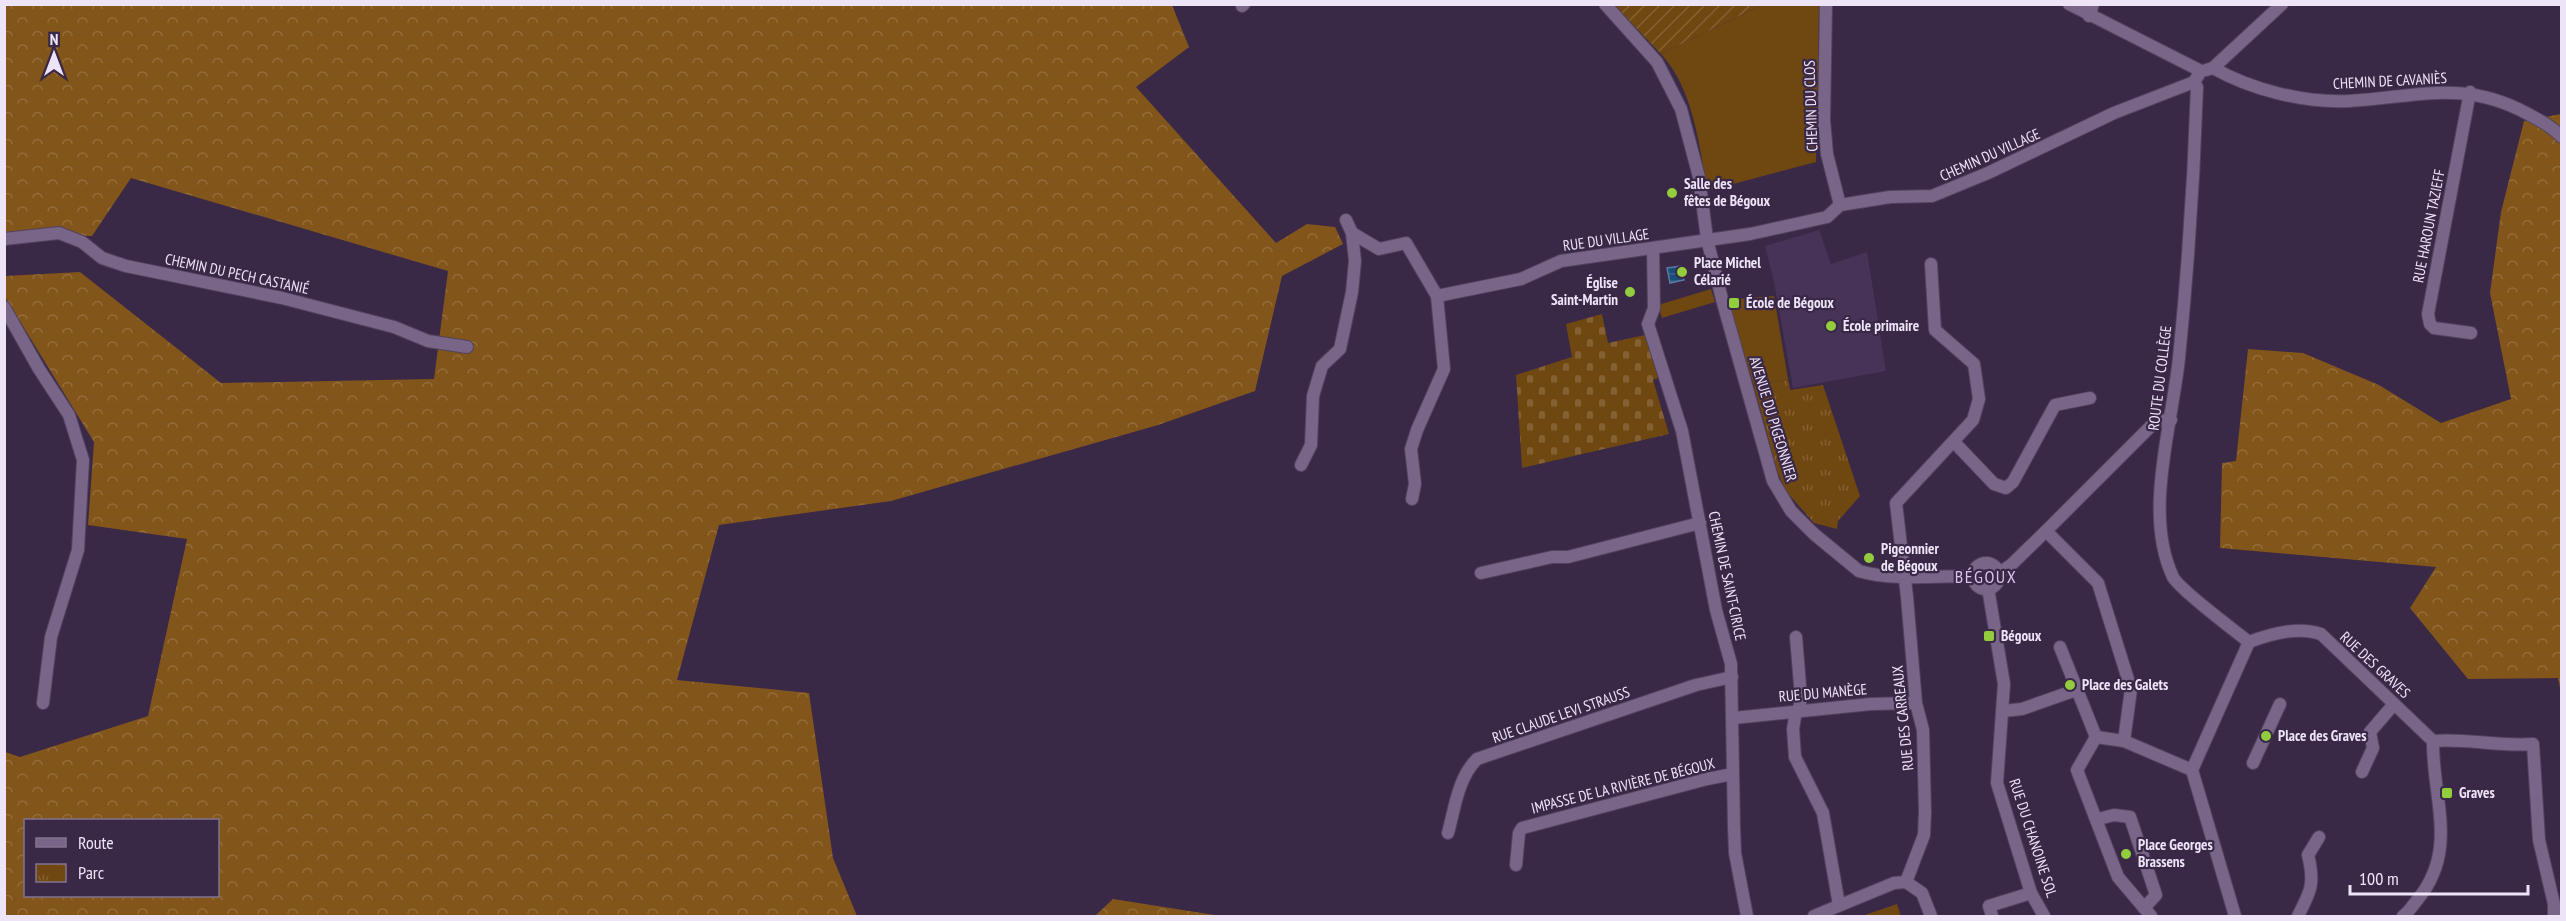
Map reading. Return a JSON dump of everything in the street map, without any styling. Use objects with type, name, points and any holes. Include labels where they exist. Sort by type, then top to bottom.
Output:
[{"type":"street","name":"AVENUE DU PIGEONNIER","points":[[1605,4],[1657,62],[1682,109],[1699,177],[1707,239],[1723,303],[1773,482],[1791,511],[1814,534],[1859,571],[1867,574],[1973,576]]},
{"type":"street","name":"CHEMIN DU CLOS","points":[[1826,4],[1824,120],[1827,154],[1840,205]]},
{"type":"street","name":"CHEMIN DE CAVANIÈS","points":[[2068,4],[2091,10],[2203,74],[2230,78],[2294,97],[2348,101],[2419,93],[2470,92],[2508,103],[2551,126],[2562,137]]},
{"type":"street","points":[[2203,74],[2282,4]]},
{"type":"street","name":"CHEMIN DU VILLAGE","points":[[1707,239],[1750,234],[1827,217],[1840,205],[1890,197],[1932,196],[1988,173],[2203,74]]},
{"type":"street","name":"ROUTE DU COLLÈGE","points":[[2203,74],[2197,87],[2194,190],[2159,506],[2167,563],[2175,581],[2249,642]]},
{"type":"street","name":"RUE HAROUN TAZIEFF","points":[[2470,92],[2428,314],[2434,328],[2471,333]]},
{"type":"street","points":[[1301,465],[1311,445],[1313,396],[1322,366],[1340,349],[1352,292],[1355,261],[1352,233],[1346,220]]},
{"type":"street","name":"CHEMIN DU PECH CASTANIÉ","points":[[4,239],[59,233],[82,242],[102,258],[126,266],[282,298],[394,327],[428,341],[467,347]]},
{"type":"street","points":[[1352,233],[1379,249],[1406,243],[1437,296],[1444,369],[1411,449],[1415,484],[1412,499]]},
{"type":"street","name":"RUE DU VILLAGE","points":[[1437,296],[1521,279],[1561,261],[1707,239]]},
{"type":"street","name":"CHEMIN DE SAINT-CIRICE","points":[[1653,248],[1654,308],[1648,324],[1682,431],[1716,610],[1731,664],[1734,718],[1735,853],[1747,916]]},
{"type":"street","name":"RUE DES CARREAUX","points":[[1906,882],[1924,835],[1923,730],[1916,703],[1896,503],[1973,420],[1979,399],[1974,364],[1935,330],[1931,264]]},
{"type":"street","points":[[4,307],[39,369],[69,415],[83,460],[78,550],[51,637],[43,703]]},
{"type":"street","points":[[1954,441],[1994,484],[2006,488],[2013,482],[2055,405],[2090,398]]},
{"type":"street","points":[[1999,573],[1991,564],[1985,563],[1975,570],[1973,576],[1978,586],[1988,588],[1998,580],[1999,573],[2011,565],[2156,421],[2170,420]]},
{"type":"street","points":[[1481,573],[1552,557],[1568,557],[1700,523]]},
{"type":"street","points":[[2046,531],[2098,582],[2131,689],[2124,741]]},
{"type":"street","name":"RUE DU CHANOINE SOL","points":[[1988,588],[2004,684],[1997,783],[2031,893],[2044,916]]},
{"type":"street","name":"RUE DES GRAVES","points":[[2249,642],[2265,636],[2306,629],[2321,634],[2433,741]]},
{"type":"street","points":[[1796,637],[1801,697],[1793,729],[1795,757],[1823,813],[1839,905]]},
{"type":"street","points":[[2235,916],[2192,770],[2249,642]]},
{"type":"street","points":[[2060,647],[2096,737]]},
{"type":"street","name":"RUE CLAUDE LEVI STRAUSS","points":[[1448,833],[1460,787],[1468,768],[1477,759],[1696,685],[1732,677]]},
{"type":"street","points":[[2003,711],[2022,709],[2076,690]]},
{"type":"street","name":"RUE DU MANÈGE","points":[[1734,718],[1797,710],[1916,703]]},
{"type":"street","points":[[2253,763],[2280,704]]},
{"type":"street","points":[[2362,772],[2373,748],[2370,732],[2394,704]]},
{"type":"street","points":[[2096,737],[2124,741],[2192,770]]},
{"type":"street","points":[[2096,737],[2077,770],[2098,819],[2118,877],[2147,912],[2156,895],[2130,817],[2114,815],[2098,819]]},
{"type":"street","points":[[2407,916],[2430,884],[2438,859],[2442,826],[2433,741],[2450,739],[2517,745],[2533,744],[2539,840],[2554,904],[2554,916]]},
{"type":"street","name":"IMPASSE DE LA RIVIÈRE DE BÉGOUX","points":[[1516,865],[1519,833],[1522,828],[1733,774]]},
{"type":"street","points":[[2298,916],[2313,885],[2313,873],[2308,855],[2319,837]]},
{"type":"street","points":[[1814,916],[1894,884],[1906,882],[1922,893],[1931,916]]},
{"type":"street","points":[[1992,916],[1989,906],[2031,893]]},
{"type":"shaded area","name":"École primaire","points":[[1819,230],[1831,264],[1867,252],[1886,371],[1793,388],[1774,282],[1765,246]]},
{"type":"green space","points":[[5,4],[1172,5],[1189,47],[1136,87],[1276,243],[1307,224],[1335,227],[1343,244],[1282,276],[1255,391],[1158,425],[891,501],[719,525],[677,680],[809,693],[833,858],[857,916],[5,916],[5,752],[20,757],[148,716],[187,539],[88,525],[94,442],[5,297],[5,276],[80,272],[221,383],[434,379],[448,271],[131,178],[92,236],[5,233]]},
{"type":"green space","points":[[1614,5],[1762,5],[1661,54]]},
{"type":"green space","points":[[1762,5],[1819,5],[1816,162],[1707,191],[1698,137],[1688,101],[1672,68],[1661,54]]},
{"type":"green space","points":[[2561,114],[2561,693],[2558,678],[2468,679],[2410,608],[2436,567],[2220,548],[2222,463],[2236,461],[2248,349],[2303,353],[2379,385],[2441,423],[2511,399],[2490,293],[2501,212],[2524,121]]},
{"type":"green space","points":[[1711,289],[1715,302],[1662,318],[1658,305]]},
{"type":"green space","points":[[1774,296],[1788,379],[1754,386],[1727,300]]},
{"type":"green space","points":[[1602,314],[1608,343],[1645,335],[1658,378],[1653,380],[1669,434],[1522,468],[1516,375],[1572,357],[1566,324]]},
{"type":"green space","points":[[1788,379],[1790,390],[1823,385],[1860,496],[1838,521],[1837,529],[1814,523],[1785,490],[1777,470],[1754,386]]},
{"type":"green space","points":[[1113,899],[1221,916],[1095,916]]},
{"type":"green space","points":[[1897,904],[1901,916],[1862,916]]},
{"type":"water","points":[[1681,266],[1684,280],[1670,283],[1667,268]]},
{"type":"place","name":"Salle des fêtes de Bégoux","points":[[1672,193]]},
{"type":"place","name":"Place Michel Célarié","points":[[1682,272]]},
{"type":"place","name":"Église Saint-Martin","points":[[1630,292]]},
{"type":"place","name":"École de Bégoux","points":[[1734,303]]},
{"type":"place","name":"École primaire","points":[[1831,326]]},
{"type":"place","name":"Pigeonnier de Bégoux","points":[[1869,558]]},
{"type":"place","name":"Bégoux","points":[[1989,636]]},
{"type":"place","name":"Place des Galets","points":[[2070,685]]},
{"type":"place","name":"Place des Graves","points":[[2266,736]]},
{"type":"place","name":"Graves","points":[[2447,793]]},
{"type":"place","name":"Place Georges Brassens","points":[[2126,854]]},
{"type":"district","name":"BÉGOUX","points":[[1986,577]]}]
